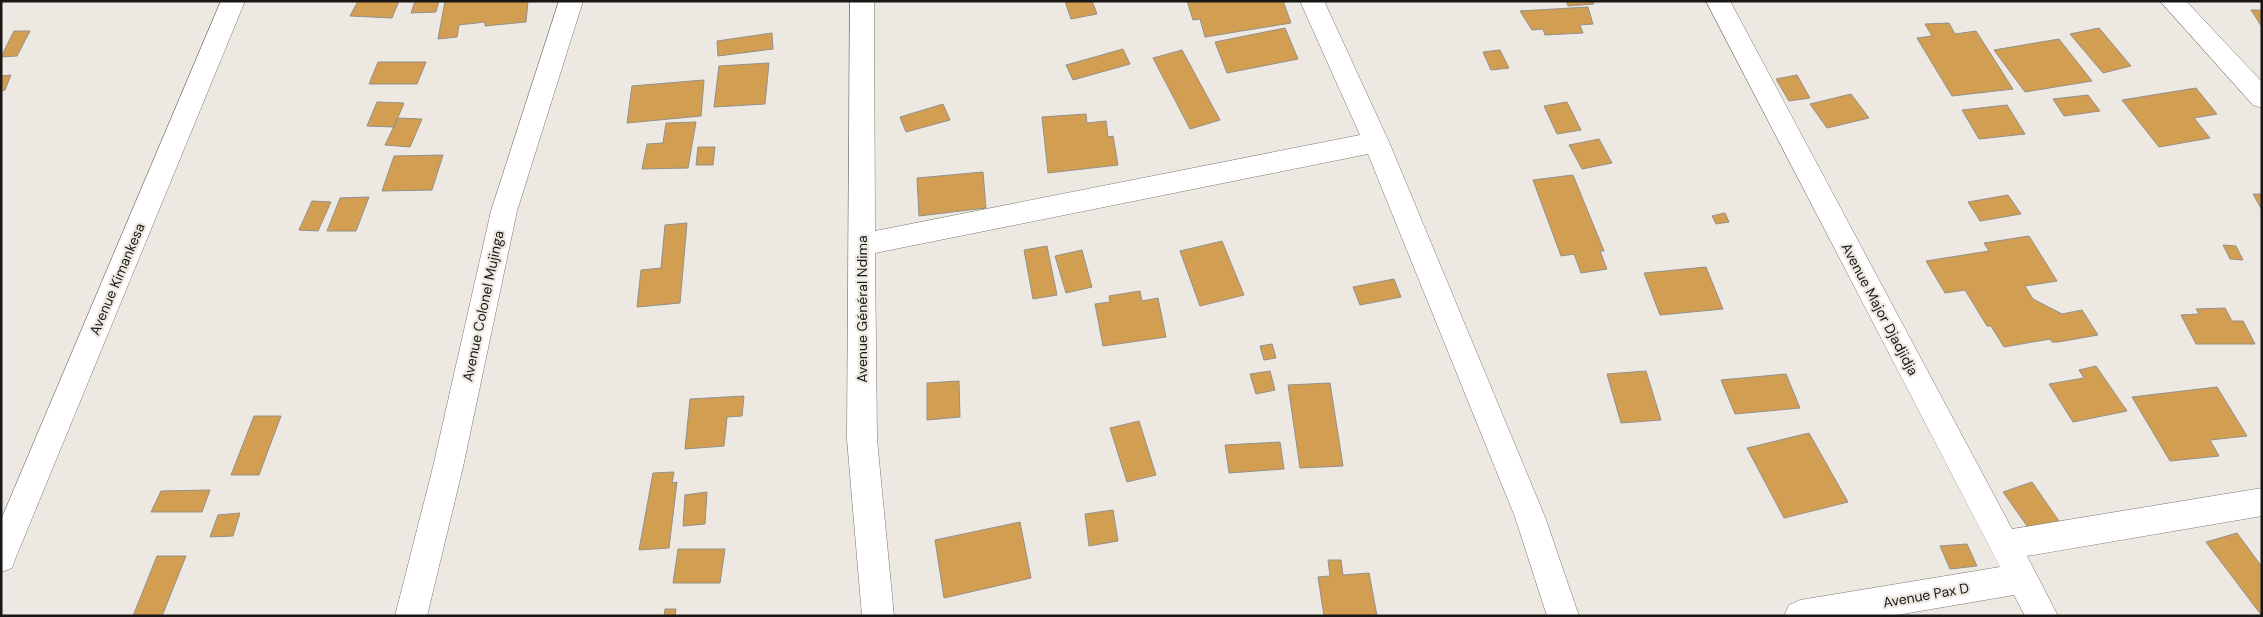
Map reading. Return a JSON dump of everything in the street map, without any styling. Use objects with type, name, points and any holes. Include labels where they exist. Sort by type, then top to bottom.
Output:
[{"type":"street","name":"Avenue Kimankesa","points":[[1,557],[233,1]]},
{"type":"street","name":"Avenue Colonel Mujinga","points":[[411,616],[448,467],[504,211],[570,1]]},
{"type":"street","name":"Avenue Général Ndima","points":[[862,1],[862,439],[878,616]]},
{"type":"street","points":[[1312,1],[1376,142],[1530,517],[1563,616]]},
{"type":"street","name":"Avenue Major Djadjidja","points":[[1718,1],[2042,616]]},
{"type":"street","points":[[2172,1],[2262,98]]},
{"type":"street","points":[[862,245],[1376,142]]},
{"type":"street","points":[[2004,545],[2262,502]]},
{"type":"street","name":"Avenue Pax D","points":[[1800,616],[2022,578]]},
{"type":"building","points":[[358,1],[399,1],[392,18],[350,16]]},
{"type":"building","points":[[415,1],[439,1],[436,12],[411,13]]},
{"type":"building","points":[[445,1],[528,1],[526,22],[485,26],[485,22],[459,25],[457,37],[438,39]]},
{"type":"building","points":[[1065,1],[1092,1],[1097,14],[1071,19]]},
{"type":"building","points":[[1187,1],[1283,1],[1291,23],[1205,37],[1200,19],[1193,20]]},
{"type":"building","points":[[1566,1],[1593,1],[1594,4],[1568,6]]},
{"type":"building","points":[[1588,7],[1593,24],[1580,25],[1583,33],[1545,35],[1543,29],[1532,30],[1520,11]]},
{"type":"building","points":[[2251,10],[2262,10],[2262,27]]},
{"type":"building","points":[[1949,23],[1955,34],[1976,31],[2013,89],[1952,96],[1917,38],[1932,36],[1925,24]]},
{"type":"building","points":[[1285,28],[1298,59],[1227,73],[1215,42]]},
{"type":"building","points":[[2099,28],[2131,66],[2103,73],[2070,34]]},
{"type":"building","points":[[14,31],[30,31],[17,56],[1,57]]},
{"type":"building","points":[[772,33],[773,49],[718,56],[717,41]]},
{"type":"building","points":[[2059,39],[2092,81],[2025,92],[1994,50]]},
{"type":"building","points":[[1123,49],[1130,64],[1073,80],[1066,65]]},
{"type":"building","points":[[1182,50],[1220,120],[1190,129],[1153,58]]},
{"type":"building","points":[[1500,50],[1509,68],[1491,70],[1483,52]]},
{"type":"building","points":[[378,62],[426,62],[417,84],[369,84]]},
{"type":"building","points":[[769,63],[765,104],[714,107],[719,66]]},
{"type":"building","points":[[11,75],[5,90],[1,91],[1,76]]},
{"type":"building","points":[[1797,75],[1810,98],[1789,101],[1776,79]]},
{"type":"building","points":[[704,80],[701,116],[627,123],[632,86]]},
{"type":"building","points":[[2196,88],[2217,114],[2194,118],[2210,138],[2159,147],[2122,100]]},
{"type":"building","points":[[1851,94],[1869,118],[1827,128],[1810,104]]},
{"type":"building","points":[[2088,95],[2100,111],[2064,116],[2053,99]]},
{"type":"building","points":[[377,102],[404,103],[394,127],[367,126]]},
{"type":"building","points":[[1567,102],[1581,130],[1557,134],[1544,106]]},
{"type":"building","points":[[943,104],[950,120],[906,132],[900,117]]},
{"type":"building","points":[[2007,105],[2025,134],[1979,139],[1962,110]]},
{"type":"building","points":[[1086,114],[1087,123],[1106,121],[1108,137],[1113,136],[1118,165],[1048,173],[1042,117]]},
{"type":"building","points":[[398,118],[422,119],[410,147],[385,145]]},
{"type":"building","points":[[696,122],[688,168],[642,169],[647,144],[663,143],[666,123]]},
{"type":"building","points":[[1599,139],[1612,163],[1582,169],[1569,145]]},
{"type":"building","points":[[698,147],[715,147],[713,165],[696,165]]},
{"type":"building","points":[[443,155],[432,190],[382,191],[394,156]]},
{"type":"building","points":[[983,172],[986,208],[919,216],[917,178]]},
{"type":"building","points":[[1573,175],[1604,251],[1600,251],[1607,269],[1581,273],[1574,254],[1561,256],[1533,180]]},
{"type":"building","points":[[2253,194],[2262,194],[2262,210]]},
{"type":"building","points":[[2008,195],[2021,214],[1980,221],[1968,202]]},
{"type":"building","points":[[369,197],[356,231],[327,231],[340,198]]},
{"type":"building","points":[[312,201],[331,202],[318,231],[299,230]]},
{"type":"building","points":[[1725,213],[1729,222],[1716,224],[1712,216]]},
{"type":"building","points":[[687,223],[680,303],[637,307],[641,270],[661,268],[665,225]]},
{"type":"building","points":[[2029,236],[2057,281],[2025,286],[2033,299],[2062,314],[2082,310],[2098,335],[2058,342],[2052,342],[2050,339],[2004,347],[1991,326],[1987,326],[1965,290],[1945,293],[1926,261],[1989,251],[1984,243]]},
{"type":"building","points":[[1222,241],[1244,295],[1200,306],[1180,251]]},
{"type":"building","points":[[2223,245],[2236,246],[2243,260],[2230,259]]},
{"type":"building","points":[[1047,246],[1057,295],[1033,299],[1024,250]]},
{"type":"building","points":[[1082,250],[1092,287],[1066,293],[1055,256]]},
{"type":"building","points":[[1706,267],[1723,309],[1660,315],[1644,273]]},
{"type":"building","points":[[1394,279],[1401,297],[1360,305],[1353,287]]},
{"type":"building","points":[[1140,291],[1142,301],[1158,298],[1166,337],[1103,346],[1095,304],[1110,302],[1109,296]]},
{"type":"building","points":[[2225,308],[2232,321],[2243,321],[2255,344],[2196,344],[2181,315],[2199,314],[2196,309]]},
{"type":"building","points":[[1272,344],[1276,358],[1264,360],[1260,346]]},
{"type":"building","points":[[2096,366],[2127,411],[2073,422],[2049,384],[2084,378],[2079,370]]},
{"type":"building","points":[[1270,371],[1275,390],[1256,394],[1250,374]]},
{"type":"building","points":[[1646,371],[1661,420],[1621,423],[1607,374]]},
{"type":"building","points":[[1786,374],[1800,408],[1735,414],[1721,380]]},
{"type":"building","points":[[959,381],[960,417],[927,420],[927,383]]},
{"type":"building","points":[[1330,383],[1343,466],[1300,468],[1288,385]]},
{"type":"building","points":[[2217,387],[2247,436],[2210,440],[2219,456],[2170,461],[2132,397]]},
{"type":"building","points":[[744,396],[742,416],[727,417],[724,446],[685,449],[690,399]]},
{"type":"building","points":[[254,416],[281,416],[259,475],[231,475]]},
{"type":"building","points":[[1139,421],[1156,475],[1127,482],[1110,428]]},
{"type":"building","points":[[1809,433],[1848,502],[1784,518],[1747,448]]},
{"type":"building","points":[[1280,442],[1284,469],[1229,473],[1225,445]]},
{"type":"building","points":[[674,472],[672,483],[677,482],[669,548],[639,550],[653,473]]},
{"type":"building","points":[[2032,482],[2061,524],[2032,533],[2003,492]]},
{"type":"building","points":[[210,490],[202,512],[151,512],[161,491]]},
{"type":"building","points":[[707,492],[705,524],[683,526],[685,495]]},
{"type":"building","points":[[1113,510],[1118,541],[1089,546],[1085,514]]},
{"type":"building","points":[[240,513],[233,536],[210,537],[218,515]]},
{"type":"building","points":[[1020,522],[1031,578],[944,598],[935,540]]},
{"type":"building","points":[[2237,533],[2262,567],[2262,616],[2206,542]]},
{"type":"building","points":[[1967,544],[1977,566],[1950,569],[1940,546]]},
{"type":"building","points":[[678,549],[725,549],[720,583],[673,583]]},
{"type":"building","points":[[157,556],[186,556],[162,616],[133,616]]},
{"type":"building","points":[[1328,560],[1341,560],[1343,575],[1369,573],[1377,616],[1324,616],[1318,577],[1330,576]]},
{"type":"building","points":[[665,609],[676,609],[675,616],[664,616]]}]
